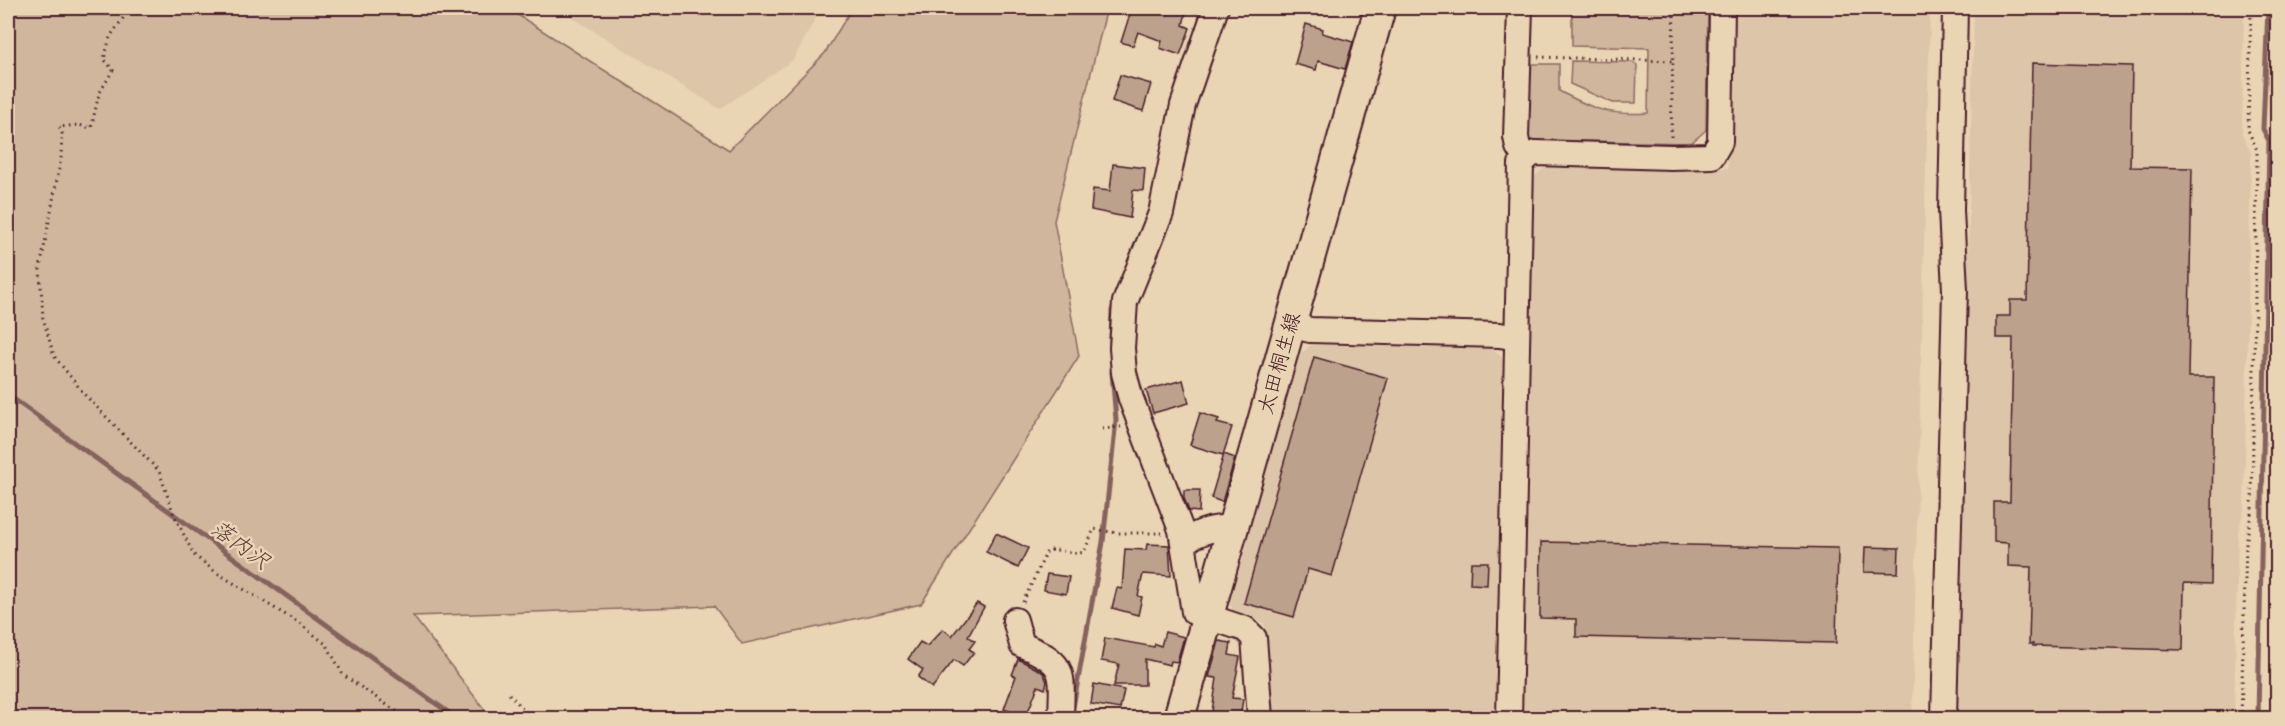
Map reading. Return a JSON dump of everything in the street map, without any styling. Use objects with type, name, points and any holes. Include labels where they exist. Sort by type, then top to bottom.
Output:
[{"type":"main road","name":"太田桐生線","points":[[1179,718],[1380,8]]},
{"type":"street","points":[[1216,8],[1183,105],[1161,213],[1125,302],[1122,348],[1124,373],[1131,399],[1183,536],[1194,612],[1245,629],[1254,638],[1260,718]]},
{"type":"street","points":[[1520,8],[1516,137],[1518,147],[1525,158]]},
{"type":"street","points":[[1509,718],[1520,169],[1525,158],[1536,153],[1707,158],[1712,156],[1718,146],[1722,8]]},
{"type":"street","points":[[1929,718],[1947,8]]},
{"type":"street","points":[[1944,718],[1955,290],[1951,210],[1955,8]]},
{"type":"street","points":[[1290,324],[1310,330],[1500,334],[1517,338]]},
{"type":"street","points":[[1183,536],[1232,528]]},
{"type":"street","points":[[1015,620],[1022,645],[1052,660],[1059,668],[1062,684],[1061,718]]},
{"type":"path","points":[[130,8],[110,37],[104,59],[113,70],[99,94],[91,128],[79,125],[59,127],[62,133],[61,158],[40,268],[43,318],[54,356],[100,412],[159,471],[171,507],[194,555],[217,573],[282,611],[327,645],[343,675],[396,711],[400,718]]},
{"type":"path","points":[[1671,157],[1674,8]]},
{"type":"path","points":[[2241,718],[2246,544],[2252,508],[2258,156],[2248,130],[2251,8]]},
{"type":"path","points":[[1518,57],[1673,61]]},
{"type":"path","points":[[1102,429],[1122,427]]},
{"type":"path","points":[[1015,620],[1047,551],[1056,548],[1076,554],[1084,552],[1094,529],[1116,533],[1168,532],[1183,536]]},
{"type":"path","points":[[509,694],[532,718]]},
{"type":"shaded area","points":[[8,8],[507,8],[729,150],[825,53],[852,8],[1107,8],[1054,221],[1079,356],[921,604],[742,644],[714,606],[413,616],[491,718],[8,718]]},
{"type":"shaded area","points":[[557,8],[821,8],[793,60],[720,109]]},
{"type":"shaded area","points":[[1572,8],[1708,8],[1706,130],[1691,143],[1527,140],[1531,64],[1559,64],[1559,91],[1582,102],[1612,112],[1648,113],[1649,48],[1572,46]]},
{"type":"shaded area","points":[[1732,8],[1930,8],[1912,718],[1523,718],[1534,177],[1549,164],[1728,168]]},
{"type":"shaded area","points":[[1974,8],[2244,8],[2242,133],[2251,153],[2244,509],[2238,532],[2234,718],[1957,718]]},
{"type":"shaded area","points":[[1571,61],[1632,62],[1637,65],[1636,103],[1613,103],[1570,84]]},
{"type":"shaded area","points":[[1311,345],[1493,349],[1507,363],[1500,718],[1273,718],[1267,633],[1264,623],[1234,613],[1230,603],[1299,355]]},
{"type":"building","points":[[1132,8],[1187,8],[1183,25],[1190,28],[1180,55],[1160,48],[1162,41],[1138,32],[1133,46],[1121,42]]},
{"type":"building","points":[[1306,24],[1323,29],[1322,33],[1353,42],[1345,69],[1318,61],[1316,70],[1295,64]]},
{"type":"building","points":[[2032,63],[2132,66],[2130,167],[2192,168],[2188,377],[2214,377],[2211,584],[2184,583],[2183,650],[2033,646],[2029,644],[2031,567],[2008,566],[2008,543],[1994,542],[1994,502],[2010,502],[2013,338],[1996,338],[1996,316],[2010,316],[2010,300],[2027,300]]},
{"type":"building","points":[[1120,75],[1151,84],[1143,111],[1112,101]]},
{"type":"building","points":[[1113,164],[1145,168],[1143,191],[1133,190],[1130,218],[1091,210],[1093,189],[1110,191]]},
{"type":"building","points":[[1314,357],[1388,378],[1332,576],[1308,569],[1294,617],[1244,603]]},
{"type":"building","points":[[1183,380],[1189,403],[1153,413],[1146,390]]},
{"type":"building","points":[[1200,413],[1219,419],[1217,423],[1232,427],[1223,455],[1190,445]]},
{"type":"building","points":[[1224,454],[1235,458],[1222,502],[1211,498]]},
{"type":"building","points":[[1184,490],[1200,490],[1199,512],[1189,511],[1184,498]]},
{"type":"building","points":[[996,533],[1028,548],[1018,568],[986,552]]},
{"type":"building","points":[[1541,542],[1838,548],[1836,643],[1576,637],[1576,619],[1540,618]]},
{"type":"building","points":[[1147,544],[1169,545],[1171,576],[1143,574],[1138,596],[1142,597],[1138,615],[1112,608],[1117,588],[1122,589],[1125,549],[1146,550]]},
{"type":"building","points":[[1865,547],[1899,548],[1898,573],[1864,572]]},
{"type":"building","points":[[1471,562],[1488,562],[1487,585],[1470,584]]},
{"type":"building","points":[[1047,574],[1069,577],[1066,594],[1044,590]]},
{"type":"building","points":[[977,603],[984,607],[968,636],[975,641],[969,649],[974,652],[963,666],[954,660],[932,688],[918,677],[923,670],[908,659],[920,642],[927,646],[943,629],[952,636]]},
{"type":"building","points":[[1165,632],[1184,637],[1177,662],[1171,661],[1170,665],[1145,659],[1145,685],[1114,685],[1119,664],[1101,661],[1105,638],[1154,647],[1155,644],[1161,646]]},
{"type":"building","points":[[1219,641],[1231,643],[1229,655],[1240,657],[1232,698],[1243,699],[1240,718],[1211,718],[1217,678],[1209,677]]},
{"type":"building","points":[[1018,659],[1039,670],[1044,674],[1047,682],[1045,689],[1038,686],[1026,717],[1004,709],[1016,676],[1012,675]]},
{"type":"building","points":[[1094,684],[1124,690],[1120,709],[1091,704]]},
{"type":"waterway","points":[[2258,718],[2269,141],[2263,129],[2268,8]]},
{"type":"waterway","points":[[1111,342],[1114,304]]},
{"type":"waterway","points":[[1073,707],[1103,542],[1116,420],[1112,372]]},
{"type":"waterway","name":"落内沢","points":[[8,395],[456,718]]}]
